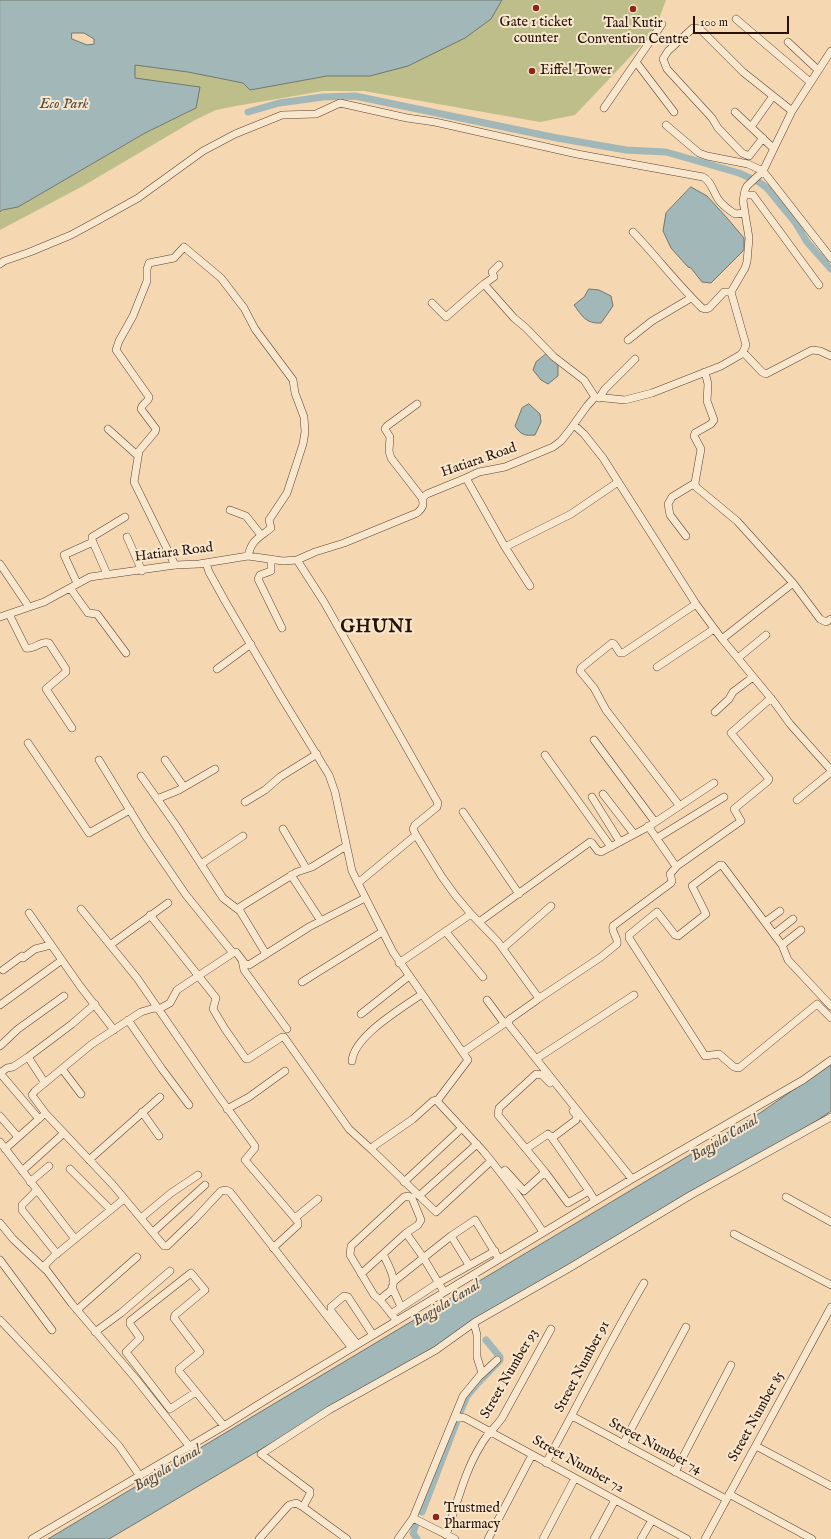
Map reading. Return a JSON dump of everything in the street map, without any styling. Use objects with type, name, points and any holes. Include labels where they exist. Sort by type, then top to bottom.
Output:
[{"type":"street","points":[[736,19],[810,82]]},
{"type":"street","points":[[604,108],[662,24]]},
{"type":"street","points":[[763,138],[749,156],[742,153],[718,128],[712,118],[667,69],[663,59],[668,51],[693,28],[700,29],[743,72],[792,111]]},
{"type":"street","points":[[788,42],[818,70]]},
{"type":"street","points":[[484,284],[514,318],[526,328],[554,357],[584,380],[597,398],[632,399],[666,388],[721,366],[743,352],[746,345],[731,292],[747,262],[748,238],[744,195],[747,186],[761,173],[792,111],[831,51]]},
{"type":"street","points":[[636,62],[674,112]]},
{"type":"street","points":[[751,127],[773,96]]},
{"type":"street","points":[[0,264],[4,261],[71,235],[95,222],[138,198],[197,155],[236,134],[282,115],[316,114],[340,103],[577,154],[703,177],[709,181],[722,203],[731,211],[735,214],[746,213]]},
{"type":"street","points":[[735,112],[773,148]]},
{"type":"street","points":[[666,125],[699,153],[748,164],[761,173],[831,258]]},
{"type":"street","points":[[744,195],[753,195],[819,286]]},
{"type":"street","points":[[633,232],[656,256],[678,284],[702,308],[707,309],[724,292],[731,292]]},
{"type":"street","points":[[176,565],[134,482],[137,455],[143,445],[154,434],[156,429],[145,416],[141,408],[142,405],[149,400],[149,397],[131,372],[128,365],[118,353],[117,346],[133,316],[147,281],[147,269],[149,263],[174,258],[185,247],[221,278],[244,308],[255,329],[292,376],[295,393],[304,417],[305,432],[303,444],[292,481],[287,493],[269,520],[271,528],[261,534],[250,546],[248,556]]},
{"type":"street","points":[[432,302],[446,317],[493,278],[494,276],[492,272],[499,265]]},
{"type":"street","points":[[628,340],[652,321],[692,298]]},
{"type":"street","points":[[743,352],[762,372],[766,374],[812,350],[820,351],[831,356]]},
{"type":"street","name":"Hatiara Road","points":[[0,617],[44,602],[90,577],[142,571],[176,565],[206,563],[248,556],[283,561],[297,560],[315,552],[344,543],[416,513],[423,507],[424,503],[422,498],[433,491],[479,472],[505,467],[553,447],[574,425],[587,406],[597,398],[635,359]]},
{"type":"street","points":[[704,372],[708,384],[707,398],[714,420],[711,424],[695,433],[694,436],[701,449],[695,483],[696,487],[737,521],[793,583],[820,619],[826,622],[831,618]]},
{"type":"street","points":[[417,404],[385,429],[390,437],[389,451],[391,458],[422,498]]},
{"type":"street","points":[[574,425],[584,434],[603,458],[696,604],[714,629],[790,724],[831,771],[797,800]]},
{"type":"street","points":[[108,429],[137,455]]},
{"type":"street","points":[[466,478],[505,547],[530,586]]},
{"type":"street","points":[[505,547],[571,514],[618,482]]},
{"type":"street","points":[[686,536],[670,515],[668,504],[672,497],[695,483]]},
{"type":"street","points":[[230,510],[246,516],[261,534]]},
{"type":"street","points":[[107,574],[93,542],[93,535],[125,517]]},
{"type":"street","points":[[127,537],[142,571]]},
{"type":"street","points":[[77,584],[64,555],[93,542]]},
{"type":"street","points":[[271,559],[271,571],[260,575],[258,579],[268,603],[282,628]]},
{"type":"street","points":[[297,560],[328,609],[438,803],[437,807],[415,825],[413,829],[416,835],[442,876],[471,914],[502,948],[538,999]]},
{"type":"street","points":[[206,563],[210,574],[280,695],[317,754],[333,784],[352,871],[382,932],[399,963],[468,1061],[437,1101],[433,1101],[413,1119],[374,1146],[372,1150]]},
{"type":"street","points":[[0,564],[29,607]]},
{"type":"street","points":[[722,639],[793,583]]},
{"type":"street","points":[[70,588],[88,613],[97,614],[126,653]]},
{"type":"street","points":[[679,806],[606,710],[594,688],[580,672],[580,669],[612,643],[620,653],[623,652],[696,604]]},
{"type":"street","points":[[9,614],[26,648],[30,648],[45,642],[49,643],[66,669],[66,672],[46,689],[72,728]]},
{"type":"street","points":[[658,667],[714,629]]},
{"type":"street","points":[[738,658],[766,635]]},
{"type":"street","points":[[217,669],[251,644]]},
{"type":"street","points":[[715,712],[729,699],[732,692],[753,677]]},
{"type":"street","points":[[463,1052],[601,957],[617,944],[618,942],[612,929],[613,926],[672,883],[670,874],[677,866],[740,822],[741,820],[734,809],[768,781],[768,778],[731,733],[770,698]]},
{"type":"street","points":[[594,740],[655,822]]},
{"type":"street","points":[[28,743],[89,834],[130,810]]},
{"type":"street","points":[[246,802],[265,790],[280,777],[317,754]]},
{"type":"street","points":[[545,755],[611,847]]},
{"type":"street","points":[[99,760],[161,859],[186,894],[233,953],[236,952],[245,964],[249,965],[309,927],[365,898]]},
{"type":"street","points":[[166,760],[184,787]]},
{"type":"street","points":[[157,799],[184,787],[215,769]]},
{"type":"street","points":[[141,776],[223,898],[240,911],[266,954]]},
{"type":"street","points":[[479,922],[590,842],[599,852],[611,847],[655,822],[714,782]]},
{"type":"street","points":[[602,794],[634,834]]},
{"type":"street","points":[[592,797],[620,842]]},
{"type":"street","points":[[657,838],[724,797]]},
{"type":"street","points":[[463,812],[519,894]]},
{"type":"street","points":[[648,826],[677,866]]},
{"type":"street","points":[[283,829],[306,868]]},
{"type":"street","points":[[358,883],[416,835]]},
{"type":"street","points":[[201,864],[243,836]]},
{"type":"street","points":[[240,911],[239,908],[241,906],[291,875],[306,868],[312,868],[346,846]]},
{"type":"street","points":[[823,998],[739,1068],[736,1068],[719,1054],[706,1057],[704,1056],[628,936],[657,912],[677,936],[700,919],[707,913],[692,886],[721,865],[782,945],[788,960],[831,1006]]},
{"type":"street","points":[[291,875],[321,921]]},
{"type":"street","points":[[110,945],[168,903]]},
{"type":"street","points":[[502,948],[551,906]]},
{"type":"street","points":[[81,909],[137,978],[256,1147],[245,1160],[299,1223],[273,1248]]},
{"type":"street","points":[[765,922],[780,911]]},
{"type":"street","points":[[29,913],[80,986],[114,1030]]},
{"type":"street","points":[[399,963],[471,914]]},
{"type":"street","points":[[150,915],[216,998],[213,1010],[224,1029],[246,1059],[282,1036],[284,1037],[349,1129],[436,1212],[491,1160]]},
{"type":"street","points":[[774,934],[793,919]]},
{"type":"street","points":[[782,945],[801,930]]},
{"type":"street","points":[[302,982],[382,932]]},
{"type":"street","points":[[446,932],[483,977]]},
{"type":"street","points":[[1,969],[35,949],[51,945]]},
{"type":"street","points":[[233,953],[199,977],[177,990],[170,1003],[158,1009],[142,1012],[92,1044],[32,1095],[45,1113],[124,1199],[164,1246],[167,1246],[195,1219],[221,1191],[226,1190],[230,1192],[273,1248],[355,1346]]},
{"type":"street","points":[[0,1005],[62,960]]},
{"type":"street","points":[[242,960],[244,970],[287,1029]]},
{"type":"street","points":[[361,1014],[409,976]]},
{"type":"street","points":[[352,1062],[353,1053],[368,1034],[422,994]]},
{"type":"street","points":[[536,1059],[634,995]]},
{"type":"street","points":[[0,1046],[18,1028],[64,996]]},
{"type":"street","points":[[487,1000],[509,1025],[632,1179]]},
{"type":"street","points":[[38,1119],[0,1073],[28,1057],[72,1024],[95,1004]]},
{"type":"street","points":[[817,1004],[831,1018]]},
{"type":"street","points":[[128,1020],[189,1105]]},
{"type":"street","points":[[28,1057],[45,1083]]},
{"type":"street","points":[[32,1539],[190,1447],[499,1258],[803,1080],[831,1060]]},
{"type":"street","points":[[62,1069],[81,1094]]},
{"type":"street","points":[[228,1109],[249,1097],[285,1071]]},
{"type":"street","points":[[552,1138],[576,1120],[577,1116],[548,1081],[538,1073],[497,1112],[499,1117],[545,1172],[575,1213]]},
{"type":"street","points":[[89,1160],[160,1097]]},
{"type":"street","points":[[437,1101],[491,1160],[521,1199],[543,1232]]},
{"type":"street","points":[[142,1112],[159,1136]]},
{"type":"street","points":[[5,1148],[45,1113]]},
{"type":"street","points":[[0,1116],[18,1137]]},
{"type":"street","points":[[303,1506],[310,1494],[310,1491],[261,1454],[329,1410],[436,1350],[474,1323],[831,1116]]},
{"type":"street","points":[[404,1182],[462,1128]]},
{"type":"street","points":[[22,1171],[64,1134]]},
{"type":"street","points":[[526,1149],[546,1134],[550,1134],[596,1201]]},
{"type":"street","points":[[0,1142],[75,1239]]},
{"type":"street","points":[[418,1196],[477,1144]]},
{"type":"street","points":[[30,1182],[50,1166]]},
{"type":"street","points":[[70,1169],[111,1210]]},
{"type":"street","points":[[505,1170],[524,1191],[545,1172]]},
{"type":"street","points":[[141,1218],[171,1193],[198,1175]]},
{"type":"street","points":[[153,1232],[205,1185]]},
{"type":"street","points":[[37,1190],[22,1205],[22,1210],[57,1254]]},
{"type":"street","points":[[568,1203],[589,1192]]},
{"type":"street","points":[[361,1274],[406,1233],[418,1225],[421,1220],[412,1198],[408,1196],[404,1197],[351,1246],[350,1255],[361,1274],[374,1296],[380,1300],[397,1321]]},
{"type":"street","points":[[786,1197],[831,1222]]},
{"type":"street","points":[[46,1270],[46,1264],[124,1199]]},
{"type":"street","points":[[296,1218],[318,1199]]},
{"type":"street","points":[[380,1300],[393,1284],[423,1257],[450,1236],[475,1220],[499,1258]]},
{"type":"street","points":[[1,1225],[13,1239],[46,1270],[190,1447]]},
{"type":"street","points":[[406,1233],[423,1257],[444,1292]]},
{"type":"street","points":[[734,1234],[831,1285]]},
{"type":"street","points":[[450,1236],[469,1266]]},
{"type":"street","points":[[391,1314],[438,1283],[495,1251]]},
{"type":"street","points":[[383,1254],[392,1275],[393,1284],[401,1307]]},
{"type":"street","points":[[77,1310],[137,1257]]},
{"type":"street","points":[[0,1260],[52,1330]]},
{"type":"street","points":[[95,1332],[121,1313],[170,1270]]},
{"type":"street","points":[[196,1392],[170,1409],[126,1352],[140,1338],[130,1324],[130,1321],[191,1273],[204,1290],[174,1318],[200,1350],[199,1353],[179,1370],[224,1426]]},
{"type":"street","name":"Street Number 91","points":[[546,1463],[623,1319],[644,1283]]},
{"type":"street","points":[[355,1346],[331,1311],[331,1307],[344,1296],[348,1297],[373,1335]]},
{"type":"street","name":"Street Number 85","points":[[705,1539],[831,1307]]},
{"type":"street","points":[[0,1320],[13,1336],[118,1446],[140,1476]]},
{"type":"street","points":[[474,1323],[477,1335],[477,1357],[482,1371],[481,1375]]},
{"type":"street","points":[[623,1444],[686,1328]]},
{"type":"street","name":"Street Number 93","points":[[446,1535],[474,1456],[490,1432],[502,1418],[551,1329]]},
{"type":"street","points":[[398,1539],[412,1518],[465,1393],[497,1360]]},
{"type":"street","points":[[675,1472],[731,1365]]},
{"type":"street","name":"Street Number 72","points":[[455,1416],[465,1418],[687,1539]]},
{"type":"street","name":"Street Number 74","points":[[572,1416],[675,1472],[812,1539]]},
{"type":"street","points":[[756,1446],[831,1486]]},
{"type":"street","points":[[488,1539],[532,1455]]},
{"type":"street","points":[[543,1539],[575,1478]]},
{"type":"street","points":[[594,1539],[615,1500]]},
{"type":"street","points":[[261,1538],[289,1505],[296,1503],[303,1506],[347,1539]]},
{"type":"street","points":[[412,1518],[455,1539]]},
{"type":"street","points":[[642,1539],[652,1520]]},
{"type":"green space","points":[[502,0],[666,0],[659,19],[648,38],[575,115],[540,122],[364,91],[323,91],[216,110],[195,120],[83,186],[0,230],[1,210],[18,207],[145,133],[189,112],[200,87],[135,78],[135,65],[188,72],[243,83],[250,90],[327,76],[370,76],[491,19]]},
{"type":"water","name":"Eco Park","points":[[0,0],[502,0],[491,19],[465,38],[408,66],[370,76],[327,76],[250,90],[243,83],[188,72],[135,65],[135,78],[200,87],[196,108],[145,133],[18,207],[2,210],[0,212]],"holes":[[[72,33],[84,33],[94,39],[94,44],[87,45],[72,39]]]},
{"type":"water","points":[[691,187],[707,196],[744,238],[744,250],[711,283],[702,282],[691,268],[688,267],[671,248],[663,231],[666,213]]},
{"type":"water","points":[[589,289],[599,290],[611,296],[613,306],[601,323],[588,321],[582,316],[574,305],[584,297]]},
{"type":"water","points":[[549,352],[558,365],[558,376],[548,384],[541,380],[533,370],[536,362]]},
{"type":"water","points":[[529,404],[540,414],[541,422],[535,435],[524,434],[515,426],[522,408]]},
{"type":"water","name":"Bagjola Canal","points":[[831,1064],[831,1111],[818,1120],[109,1539],[48,1539],[760,1113]]},
{"type":"waterway","points":[[248,112],[279,103],[323,97],[355,96],[557,138],[626,150],[666,152],[739,173],[759,182],[767,188],[795,222],[807,242],[831,269]]},
{"type":"waterway","points":[[461,1410],[467,1396],[500,1360],[500,1357],[486,1340]]},
{"type":"waterway","points":[[422,1512],[457,1421]]},
{"type":"waterway","points":[[416,1524],[413,1533],[417,1539]]},
{"type":"place","name":"Gate 1 ticket counter","points":[[536,8]]},
{"type":"place","name":"Taal Kutir Convention Centre","points":[[633,9]]},
{"type":"place","name":"Eiffel Tower","points":[[532,71]]},
{"type":"place","name":"Trustmed Pharmacy","points":[[436,1517]]},
{"type":"district","name":"GHUNI","points":[[377,628]]}]
